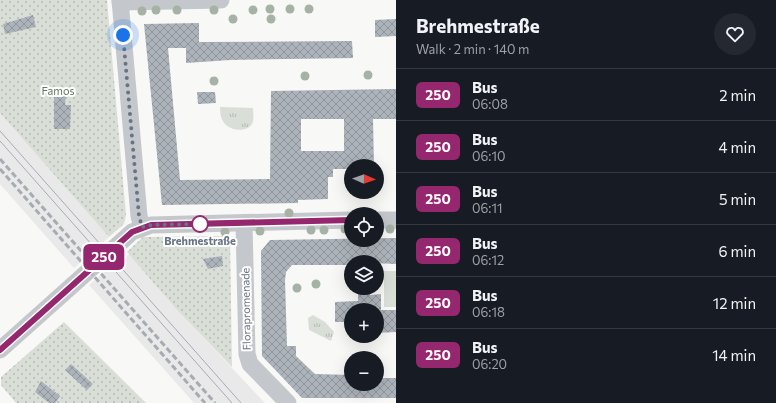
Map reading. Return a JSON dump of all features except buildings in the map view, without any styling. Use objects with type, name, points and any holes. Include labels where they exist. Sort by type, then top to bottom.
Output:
[{"type":"street","points":[[142,227],[139,216],[120,1],[221,0]]},
{"type":"street","points":[[0,350],[132,232],[142,227],[151,225],[344,220]]},
{"type":"street","points":[[384,220],[396,220]]},
{"type":"street","name":"Florapromenade","points":[[244,223],[247,354],[250,364],[288,403]]},
{"type":"shaded area","points":[[0,113],[109,237],[74,268],[0,184]]},
{"type":"shaded area","points":[[130,254],[177,310],[265,403],[194,403],[89,285],[120,259]]},
{"type":"green space","name":"Famos","points":[[0,0],[107,0],[126,215],[124,224],[109,237],[0,113]]},
{"type":"green space","points":[[220,107],[253,108],[252,125],[241,130],[229,127],[222,119]]},
{"type":"green space","points":[[230,236],[232,367],[177,310],[127,252],[143,237]]},
{"type":"green space","points":[[384,271],[396,271],[396,307],[384,307]]},
{"type":"green space","points":[[313,315],[325,322],[334,332],[331,341],[309,330],[308,318]]},
{"type":"green space","points":[[64,322],[146,403],[16,403],[1,385],[1,377]]},
{"type":"tram line","points":[[0,131],[241,403]]},
{"type":"tram line","points":[[0,141],[232,403]]},
{"type":"railway","points":[[0,159],[215,403]]},
{"type":"railway","points":[[0,169],[205,403]]},
{"type":"bus line","name":"250","points":[[0,350],[132,232],[142,227],[151,225],[344,220]]},
{"type":"place","name":"Brehmestraße","points":[[200,224]]},
{"type":"route","points":[[123,35],[139,216],[142,227],[151,225],[200,224]]}]
